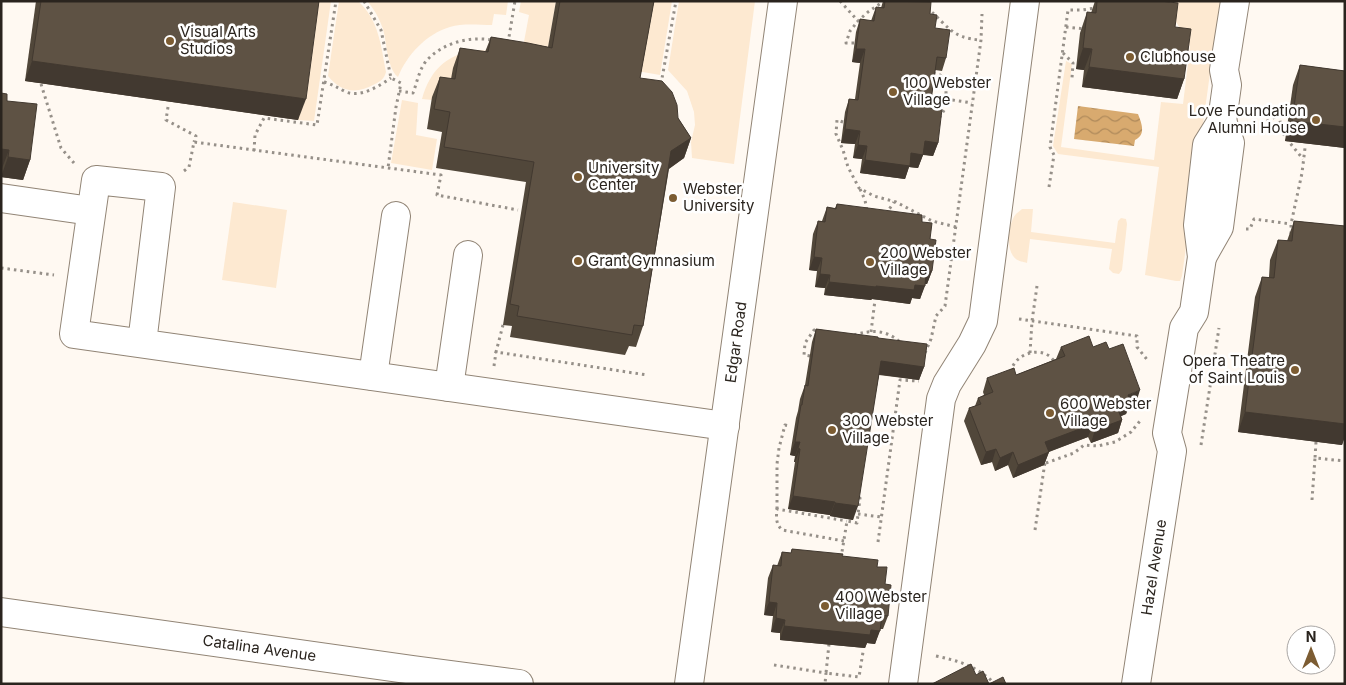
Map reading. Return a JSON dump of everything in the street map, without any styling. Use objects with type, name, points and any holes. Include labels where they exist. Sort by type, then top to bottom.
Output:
[{"type":"street","name":"Edgar Road","points":[[689,684],[783,1]]},
{"type":"street","name":"Hazel Avenue","points":[[1136,684],[1172,451],[1168,433],[1184,328],[1194,312],[1202,257],[1198,225],[1208,145],[1222,120],[1227,85],[1224,70],[1235,1]]},
{"type":"street","name":"Hazel Avenue","points":[[1227,85],[1238,74],[1250,1]]},
{"type":"street","points":[[903,684],[941,399],[947,384],[972,344],[983,321],[1024,4]]},
{"type":"street","points":[[142,343],[161,186],[96,180],[74,334],[724,426]]},
{"type":"street","points":[[1,198],[93,198]]},
{"type":"street","points":[[373,376],[396,216]]},
{"type":"street","points":[[449,387],[468,255]]},
{"type":"street","name":"Catalina Avenue","points":[[1,612],[411,677],[519,684]]},
{"type":"path","points":[[254,150],[255,135],[264,118],[317,125],[336,1]]},
{"type":"path","points":[[364,1],[381,30],[391,78]]},
{"type":"path","points":[[506,52],[515,1]]},
{"type":"path","points":[[661,86],[676,1]]},
{"type":"path","points":[[840,1],[858,21]]},
{"type":"path","points":[[854,43],[846,43],[850,31],[868,12],[884,1]]},
{"type":"path","points":[[1049,188],[1054,155],[1050,147],[1068,10],[1097,8],[1102,5]]},
{"type":"path","points":[[923,6],[956,34],[968,39],[980,40]]},
{"type":"path","points":[[924,359],[936,316],[945,306],[982,14]]},
{"type":"path","points":[[1066,28],[1089,30]]},
{"type":"path","points":[[400,91],[413,93],[426,61],[442,48],[459,40],[484,39],[508,43]]},
{"type":"path","points":[[1181,65],[1186,66],[1187,42]]},
{"type":"path","points":[[1062,53],[1074,63],[1072,78]]},
{"type":"path","points":[[932,73],[940,75],[946,81],[946,107],[939,119]]},
{"type":"path","points":[[324,82],[348,93],[362,93],[391,78]]},
{"type":"path","points":[[388,168],[401,83],[391,78]]},
{"type":"path","points":[[41,84],[61,148],[93,198]]},
{"type":"path","points":[[946,99],[972,103]]},
{"type":"path","points":[[161,186],[189,167],[196,136],[166,120],[168,108]]},
{"type":"path","points":[[1261,124],[1280,115],[1282,132],[1304,159]]},
{"type":"path","points":[[843,122],[836,120],[836,134],[848,167],[865,200],[867,214]]},
{"type":"path","points":[[194,142],[441,175],[437,195],[518,210]]},
{"type":"path","points":[[1290,242],[1290,224],[1302,173],[1305,148]]},
{"type":"path","points":[[859,188],[874,196],[894,202],[932,221],[956,227]]},
{"type":"path","points":[[886,219],[886,214],[894,202]]},
{"type":"path","points":[[1243,228],[1250,229],[1254,219],[1290,224]]},
{"type":"path","points":[[1,268],[82,278]]},
{"type":"path","points":[[1030,353],[1032,321],[1038,286]]},
{"type":"path","points":[[872,332],[875,300]]},
{"type":"path","points":[[1019,319],[1137,336],[1137,347],[1151,364]]},
{"type":"path","points":[[1200,447],[1220,323]]},
{"type":"path","points":[[503,325],[496,352],[647,375]]},
{"type":"path","points":[[810,356],[804,355],[805,343],[814,330],[820,330]]},
{"type":"path","points":[[847,335],[878,332],[891,335],[900,342],[902,347]]},
{"type":"path","points":[[1011,378],[1011,369],[1018,359],[1030,353],[1046,354],[1053,358],[1058,370]]},
{"type":"path","points":[[878,542],[901,374]]},
{"type":"path","points":[[900,380],[921,382],[922,374]]},
{"type":"path","points":[[1046,463],[1074,453],[1084,445],[1098,446],[1115,442],[1131,432],[1144,417]]},
{"type":"path","points":[[790,426],[785,425],[777,464],[776,520],[778,527],[782,530],[844,541]]},
{"type":"path","points":[[874,434],[893,437]]},
{"type":"path","points":[[1312,500],[1316,442]]},
{"type":"path","points":[[1034,530],[1046,463],[1043,454]]},
{"type":"path","points":[[1315,458],[1345,461]]},
{"type":"path","points":[[777,509],[857,522],[860,498],[856,496]]},
{"type":"path","points":[[858,514],[881,517]]},
{"type":"path","points":[[841,560],[847,521]]},
{"type":"path","points":[[825,684],[829,644]]},
{"type":"path","points":[[774,665],[859,677],[863,652]]},
{"type":"path","points":[[934,656],[961,662],[986,675],[995,684]]},
{"type":"shaded area","points":[[315,1],[331,1],[314,121],[298,120]]},
{"type":"shaded area","points":[[339,1],[358,1],[371,16],[378,34],[386,72],[379,82],[362,89],[344,89],[333,82],[328,76]]},
{"type":"shaded area","points":[[367,1],[508,1],[506,15],[494,14],[492,25],[455,26],[441,30],[425,40],[412,53],[398,77],[389,62],[381,25],[375,11]]},
{"type":"shaded area","points":[[521,1],[556,1],[542,83],[520,63],[529,15],[519,12]]},
{"type":"shaded area","points":[[650,1],[672,1],[660,75],[637,71]]},
{"type":"shaded area","points":[[679,1],[755,1],[734,164],[692,158],[691,142],[695,125],[694,112],[687,91],[668,70]]},
{"type":"shaded area","points":[[1160,1],[1220,1],[1180,281],[1145,275],[1159,167],[1058,154],[1053,146],[1066,61],[1072,64],[1061,147],[1154,160],[1161,102],[1183,104],[1190,47],[1187,39],[1165,5]]},
{"type":"shaded area","points":[[482,50],[489,51],[448,100],[433,97],[432,100],[422,99],[431,78],[443,63],[460,54]]},
{"type":"shaded area","points":[[402,100],[418,103],[416,135],[437,139],[432,170],[391,163]]},
{"type":"shaded area","points":[[233,202],[287,210],[276,288],[222,280]]},
{"type":"shaded area","points":[[1022,209],[1033,209],[1031,232],[1115,243],[1118,221],[1121,218],[1126,219],[1122,270],[1119,274],[1113,273],[1109,269],[1112,249],[1030,239],[1027,263],[1017,260],[1010,250],[1009,237],[1013,218]]},
{"type":"water","points":[[1078,106],[1138,114],[1142,125],[1141,135],[1135,140],[1134,146],[1074,139]]},
{"type":"building","name":"Visual Arts Studios","points":[[41,1],[319,1],[306,99],[32,61]]},
{"type":"building","name":"University Center","points":[[560,1],[654,1],[640,78],[662,81],[672,92],[677,105],[678,118],[691,138],[671,151],[643,326],[634,325],[632,335],[517,316],[519,306],[510,304],[534,162],[444,147],[450,112],[434,109],[440,77],[455,79],[460,48],[488,52],[491,37],[552,48]]},
{"type":"building","name":"100 Webster Village","points":[[885,1],[931,2],[930,14],[937,15],[935,28],[950,30],[946,58],[937,57],[930,108],[942,109],[938,143],[925,141],[923,155],[911,153],[910,166],[865,160],[867,146],[858,145],[860,131],[845,129],[849,99],[858,100],[865,49],[856,49],[860,19],[874,21],[876,7],[884,8]]},
{"type":"building","name":"Clubhouse","points":[[1097,1],[1160,1],[1178,3],[1175,27],[1191,29],[1184,79],[1089,67],[1092,49],[1083,48],[1087,12],[1096,13]]},
{"type":"building","points":[[1300,65],[1345,71],[1345,127],[1292,121]]},
{"type":"building","points":[[1,93],[7,94],[7,101],[37,104],[30,160],[8,157],[9,150],[1,149]]},
{"type":"building","name":"200 Webster Village","points":[[837,204],[922,215],[922,222],[932,223],[930,239],[936,240],[932,271],[926,271],[925,286],[915,285],[914,290],[829,282],[830,275],[820,274],[822,258],[814,257],[818,221],[825,222],[827,207],[836,209]]},
{"type":"building","name":"Opera Theatre of Saint Louis","points":[[1294,221],[1345,226],[1345,424],[1245,412],[1262,277],[1274,278],[1278,240],[1292,241]]},
{"type":"building","name":"300 Webster Village","points":[[816,329],[927,344],[924,367],[881,361],[858,506],[793,496],[800,449],[798,448],[800,442],[795,442],[805,385],[808,386]]},
{"type":"building","name":"600 Webster Village","points":[[1089,336],[1093,347],[1106,342],[1109,349],[1123,344],[1140,390],[1128,395],[1130,401],[1117,407],[1122,420],[1095,430],[1093,424],[1045,442],[1049,452],[1018,465],[1013,452],[1000,458],[996,449],[986,452],[969,408],[981,404],[978,398],[993,392],[987,378],[1014,368],[1016,375],[1065,356],[1061,347]]},
{"type":"building","name":"400 Webster Village","points":[[792,549],[843,554],[842,556],[878,560],[877,567],[887,567],[885,584],[891,585],[888,616],[882,615],[880,631],[871,630],[870,635],[784,626],[785,620],[776,618],[777,603],[769,602],[773,565],[781,566],[782,552],[791,553]]},
{"type":"building","points":[[971,664],[976,675],[983,671],[989,684],[932,684]]},
{"type":"building","points":[[1003,677],[1006,684],[989,684]]},
{"type":"place","name":"Visual Arts Studios","points":[[170,41]]},
{"type":"place","name":"Clubhouse","points":[[1130,57]]},
{"type":"place","name":"100 Webster Village","points":[[893,92]]},
{"type":"place","name":"Love Foundation Alumni House","points":[[1316,120]]},
{"type":"place","name":"University Center","points":[[578,177]]},
{"type":"place","name":"Webster University","points":[[673,198]]},
{"type":"place","name":"Grant Gymnasium","points":[[578,261]]},
{"type":"place","name":"200 Webster Village","points":[[870,262]]},
{"type":"place","name":"Opera Theatre of Saint Louis","points":[[1295,370]]},
{"type":"place","name":"600 Webster Village","points":[[1050,413]]},
{"type":"place","name":"300 Webster Village","points":[[832,430]]},
{"type":"place","name":"400 Webster Village","points":[[825,606]]}]
